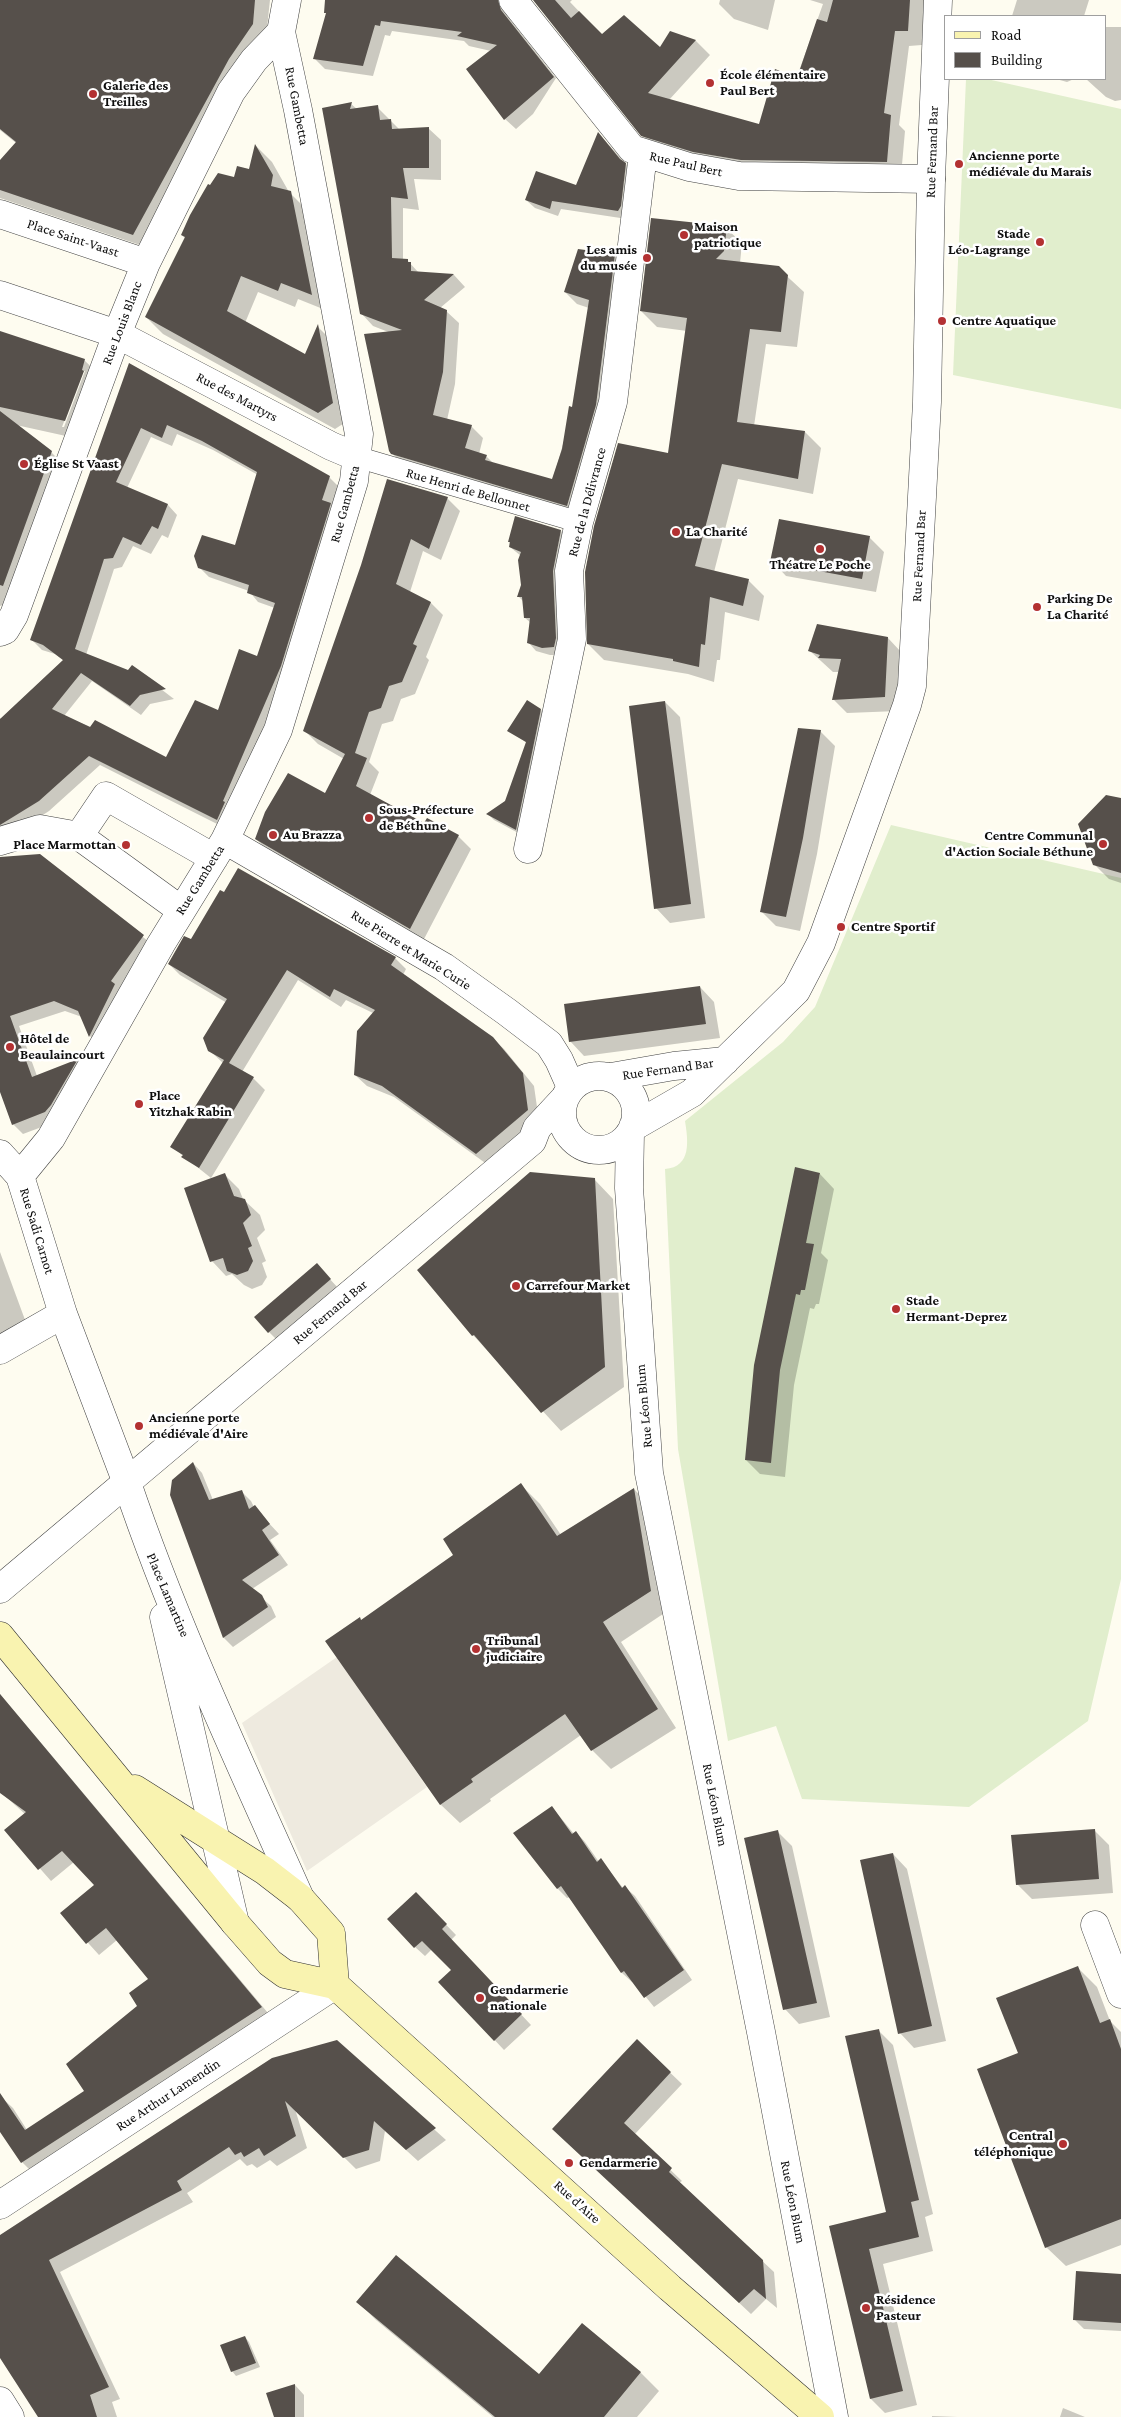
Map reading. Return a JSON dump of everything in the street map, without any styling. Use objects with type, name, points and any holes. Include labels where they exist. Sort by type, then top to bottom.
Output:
[{"type":"main road","name":"Place Lamartine","points":[[0,1636],[234,1923],[270,1962],[285,1974],[335,1985],[331,1933],[300,1898],[265,1871],[116,1777]]},
{"type":"main road","name":"Rue d'Aire","points":[[335,1985],[670,2288],[820,2417]]},
{"type":"street","points":[[281,32],[287,0]]},
{"type":"street","name":"Rue Paul Bert","points":[[513,0],[632,149],[643,154],[689,167],[739,176],[931,179]]},
{"type":"street","name":"Rue Fernand Bar","points":[[632,1130],[692,1093],[796,991],[814,958],[902,723],[912,686],[927,402],[931,179],[938,0]]},
{"type":"street","name":"Rue Louis Blanc","points":[[0,632],[5,630],[14,615],[117,334],[146,263],[230,92],[254,60],[281,32]]},
{"type":"street","name":"Rue Gambetta","points":[[20,1176],[51,1138],[161,944],[220,849],[278,730],[354,481],[359,434],[354,401],[298,110],[281,32]]},
{"type":"street","name":"Rue de la Délivrance","points":[[528,849],[572,639],[569,571],[579,522],[613,402],[643,154]]},
{"type":"street","name":"Place Saint-Vaast","points":[[0,214],[146,263]]},
{"type":"street","points":[[0,295],[117,334]]},
{"type":"street","name":"Rue des Martyrs","points":[[117,334],[331,446],[358,457]]},
{"type":"street","name":"Rue Henri de Bellonnet","points":[[358,457],[579,522]]},
{"type":"street","points":[[79,836],[106,796],[220,849]]},
{"type":"street","points":[[0,841],[40,830],[79,836],[181,910]]},
{"type":"street","name":"Rue Pierre et Marie Curie","points":[[220,849],[444,967],[548,1044],[559,1060],[567,1094]]},
{"type":"street","name":"Rue Fernand Bar","points":[[611,1077],[674,1066],[724,1061]]},
{"type":"street","points":[[532,1141],[563,1146],[592,1147],[619,1144],[632,1130],[636,1110],[630,1092],[622,1083],[611,1077],[590,1076],[567,1094],[561,1112],[563,1125],[569,1136],[592,1147],[622,1172],[629,1188]]},
{"type":"street","name":"Rue Fernand Bar","points":[[127,1483],[532,1141],[537,1128],[567,1094]]},
{"type":"street","name":"Rue Léon Blum","points":[[632,1130],[629,1188],[649,1473],[761,2032],[834,2417]]},
{"type":"street","name":"Rue Sadi Carnot","points":[[0,1154],[20,1176],[63,1314]]},
{"type":"street","points":[[0,1350],[63,1314],[127,1483],[147,1543]]},
{"type":"street","points":[[0,1590],[127,1483]]},
{"type":"street","name":"Place Lamartine","points":[[147,1543],[234,1923]]},
{"type":"street","name":"Place Lamartine","points":[[147,1543],[225,1729],[300,1898]]},
{"type":"street","points":[[1095,1925],[1121,1994]]},
{"type":"street","name":"Rue Arthur Lamendin","points":[[0,2205],[335,1985]]},
{"type":"street","points":[[0,2401],[10,2417]]},
{"type":"green space","name":"Stade Léo-Lagrange","points":[[966,80],[991,80],[1121,109],[1121,409],[953,375]]},
{"type":"green space","name":"Stade Hermant-Deprez","points":[[891,825],[1121,878],[1121,1579],[1088,1721],[969,1807],[802,1799],[776,1726],[728,1741],[678,1449],[665,1169],[674,1167],[684,1158],[687,1144],[685,1121],[783,1042],[815,1007]]},
{"type":"shaded area","points":[[337,1657],[427,1787],[307,1871],[242,1723]]},
{"type":"building","points":[[0,0],[255,0],[253,24],[229,59],[133,235],[0,190],[0,160],[16,142],[0,129]]},
{"type":"building","points":[[325,0],[498,0],[501,10],[554,77],[504,120],[466,69],[497,45],[457,36],[462,32],[381,21],[380,26],[375,25],[363,66],[313,59],[326,13],[324,13]]},
{"type":"building","points":[[533,0],[555,0],[571,18],[579,11],[602,34],[624,15],[660,47],[670,31],[696,40],[648,93],[759,124],[775,69],[797,78],[817,19],[827,22],[833,0],[910,0],[908,31],[895,31],[884,113],[891,115],[887,162],[741,160],[693,152],[641,136]]},
{"type":"building","points":[[352,102],[350,109],[378,105],[380,120],[391,119],[392,129],[429,127],[429,168],[403,168],[408,199],[391,197],[392,258],[408,259],[408,262],[411,262],[411,271],[454,274],[424,300],[447,310],[443,372],[433,415],[472,425],[465,448],[487,455],[485,460],[552,479],[562,449],[569,406],[572,407],[589,300],[564,292],[578,249],[615,254],[596,405],[567,506],[391,454],[389,451],[364,334],[402,330],[360,314],[322,108]]},
{"type":"building","points":[[598,132],[620,159],[626,163],[621,206],[618,211],[552,201],[550,209],[525,200],[536,171],[576,185]]},
{"type":"building","points":[[255,144],[273,175],[271,186],[291,191],[312,295],[281,283],[278,291],[241,276],[227,311],[305,354],[318,324],[333,403],[318,413],[145,317],[185,237],[181,235],[190,215],[208,184],[210,185],[218,173],[234,177],[237,166],[249,169]]},
{"type":"building","points":[[651,218],[727,226],[724,251],[716,259],[779,266],[788,275],[781,332],[750,329],[737,422],[805,431],[798,479],[722,464],[695,566],[749,579],[743,606],[710,597],[705,645],[701,644],[699,667],[673,661],[673,659],[587,644],[585,572],[594,526],[618,443],[668,453],[687,318],[640,311]]},
{"type":"building","points":[[0,331],[85,359],[82,370],[84,371],[65,421],[0,407]]},
{"type":"building","points":[[129,363],[330,476],[322,500],[331,503],[281,666],[223,801],[225,802],[217,820],[89,756],[39,801],[0,825],[0,719],[63,660],[43,645],[30,640]],"holes":[[[167,425],[202,441],[257,472],[235,545],[202,535],[194,556],[198,568],[249,585],[247,593],[275,603],[257,656],[239,649],[218,710],[195,700],[166,757],[95,720],[90,727],[52,709],[81,673],[130,706],[140,695],[166,689],[132,665],[128,670],[75,649],[104,559],[113,558],[123,537],[141,545],[152,526],[158,529],[168,504],[116,482],[141,428],[162,438]]]},
{"type":"building","points":[[0,411],[52,451],[3,586],[0,585]]},
{"type":"building","points":[[387,479],[448,497],[429,549],[411,539],[396,584],[431,602],[413,644],[417,646],[402,682],[389,686],[381,708],[369,712],[355,753],[367,758],[356,786],[424,823],[427,818],[459,835],[410,929],[255,839],[265,812],[288,773],[325,793],[345,754],[303,731],[361,565]]},
{"type":"building","points":[[515,516],[561,530],[553,571],[556,638],[554,647],[542,648],[527,643],[530,618],[524,618],[522,597],[517,597],[521,585],[518,560],[521,552],[509,547],[510,542],[508,542]]},
{"type":"building","name":"Théatre Le Poche","points":[[779,519],[870,536],[862,579],[770,562]]},
{"type":"building","points":[[817,624],[888,637],[885,697],[832,700],[841,659],[818,658],[820,655],[808,651]]},
{"type":"building","points":[[527,700],[541,709],[516,830],[486,814],[505,801],[526,742],[507,731]]},
{"type":"building","points":[[665,701],[691,904],[654,909],[629,706]]},
{"type":"building","points":[[798,728],[821,730],[803,838],[786,917],[760,912]]},
{"type":"building","name":"Centre Communal d'Action Sociale Béthune","points":[[1106,795],[1121,798],[1121,873],[1093,865],[1078,824]]},
{"type":"building","points":[[40,854],[144,935],[111,981],[115,984],[89,1037],[78,1011],[54,1001],[10,1016],[32,1077],[78,1059],[45,1112],[12,1125],[0,1092],[0,857]]},
{"type":"building","points":[[238,868],[396,957],[391,965],[493,1037],[523,1073],[528,1110],[476,1154],[382,1086],[354,1075],[357,1031],[375,1010],[334,989],[330,997],[287,970],[229,1063],[254,1077],[199,1168],[181,1157],[183,1155],[170,1147],[224,1060],[208,1051],[203,1038],[227,999],[168,964],[184,936],[191,939],[220,890],[224,892]]},
{"type":"building","points":[[700,986],[706,1024],[569,1042],[564,1004]]},
{"type":"building","points":[[795,1167],[820,1173],[806,1243],[814,1244],[805,1290],[801,1290],[800,1295],[796,1294],[780,1370],[771,1463],[745,1460],[754,1365]]},
{"type":"building","name":"Carrefour Market","points":[[530,1172],[595,1178],[605,1367],[541,1413],[474,1335],[472,1336],[417,1270]]},
{"type":"building","points":[[225,1173],[234,1196],[245,1199],[251,1215],[243,1223],[252,1246],[248,1248],[253,1261],[248,1271],[237,1275],[227,1271],[223,1258],[210,1262],[184,1188]]},
{"type":"building","points":[[317,1263],[331,1279],[268,1333],[254,1317]]},
{"type":"building","points":[[193,1462],[209,1500],[242,1490],[249,1509],[255,1505],[270,1524],[262,1530],[279,1555],[242,1580],[262,1595],[268,1607],[223,1638],[170,1495],[172,1480]]},
{"type":"building","name":"Tribunal judiciaire","points":[[521,1483],[557,1536],[634,1488],[651,1591],[603,1622],[658,1709],[591,1751],[565,1714],[471,1779],[473,1782],[440,1805],[325,1641],[360,1617],[361,1620],[453,1555],[443,1539]]},
{"type":"building","points":[[0,1694],[262,2007],[21,2163],[0,2132],[0,2093],[25,2130],[84,2091],[66,2064],[137,2006],[129,1993],[148,1979],[106,1928],[86,1944],[60,1913],[94,1885],[62,1851],[38,1870],[4,1830],[26,1812],[0,1793]]},
{"type":"building","points":[[552,1806],[572,1834],[576,1831],[597,1862],[601,1858],[622,1888],[625,1885],[684,1970],[644,1998],[624,1971],[621,1973],[561,1886],[557,1889],[513,1833]]},
{"type":"building","points":[[1095,1829],[1099,1879],[1016,1885],[1011,1835]]},
{"type":"building","points":[[778,1830],[817,2003],[783,2010],[744,1838]]},
{"type":"building","points":[[893,1853],[932,2026],[898,2034],[860,1860]]},
{"type":"building","points":[[416,1892],[447,1924],[442,1929],[522,2014],[494,2041],[438,1982],[451,1970],[422,1941],[414,1948],[387,1919]]},
{"type":"building","name":"Central téléphonique","points":[[1078,1966],[1100,2023],[1110,2019],[1121,2049],[1121,2219],[1045,2248],[977,2069],[1018,2053],[996,1998]]},
{"type":"building","points":[[879,2029],[919,2200],[911,2202],[919,2237],[869,2249],[903,2391],[870,2399],[829,2226],[886,2212],[845,2036]]},
{"type":"building","points":[[637,2039],[671,2072],[624,2123],[672,2168],[669,2172],[763,2260],[766,2299],[754,2289],[739,2303],[552,2129]]},
{"type":"building","points":[[337,2040],[436,2128],[406,2150],[374,2121],[369,2150],[343,2158],[285,2101],[296,2136],[264,2156],[259,2148],[244,2157],[241,2152],[235,2155],[229,2147],[177,2181],[182,2190],[49,2260],[109,2387],[90,2395],[97,2417],[38,2417],[0,2358],[0,2235],[272,2058]]},
{"type":"building","points":[[396,2255],[539,2374],[582,2323],[641,2372],[604,2417],[495,2417],[356,2302]]},
{"type":"building","points":[[1076,2271],[1121,2274],[1121,2323],[1073,2320]]},
{"type":"building","points":[[245,2336],[256,2363],[231,2372],[220,2345]]},
{"type":"building","points":[[295,2384],[295,2417],[274,2417],[266,2393]]},
{"type":"place","name":"École élémentaire Paul Bert","points":[[710,83]]},
{"type":"place","name":"Galerie des Treilles","points":[[93,94]]},
{"type":"place","name":"Ancienne porte médiévale du Marais","points":[[959,164]]},
{"type":"place","name":"Maison patriotique","points":[[684,235]]},
{"type":"place","name":"Stade Léo-Lagrange","points":[[1040,242]]},
{"type":"place","name":"Les amis du musée","points":[[647,258]]},
{"type":"place","name":"Centre Aquatique","points":[[942,321]]},
{"type":"place","name":"Église St Vaast","points":[[24,464]]},
{"type":"place","name":"La Charité","points":[[676,532]]},
{"type":"place","name":"Théatre Le Poche","points":[[820,549]]},
{"type":"place","name":"Parking De La Charité","points":[[1037,607]]},
{"type":"place","name":"Sous-Préfecture de Béthune","points":[[369,818]]},
{"type":"place","name":"Au Brazza","points":[[273,835]]},
{"type":"place","name":"Centre Communal d'Action Sociale Béthune","points":[[1103,844]]},
{"type":"place","name":"Place Marmottan","points":[[126,845]]},
{"type":"place","name":"Centre Sportif","points":[[841,927]]},
{"type":"place","name":"Hôtel de Beaulaincourt","points":[[10,1047]]},
{"type":"place","name":"Place Yitzhak Rabin","points":[[139,1104]]},
{"type":"place","name":"Carrefour Market","points":[[516,1286]]},
{"type":"place","name":"Stade Hermant-Deprez","points":[[896,1309]]},
{"type":"place","name":"Ancienne porte médiévale d'Aire","points":[[139,1426]]},
{"type":"place","name":"Tribunal judiciaire","points":[[476,1649]]},
{"type":"place","name":"Gendarmerie nationale","points":[[480,1998]]},
{"type":"place","name":"Central téléphonique","points":[[1063,2144]]},
{"type":"place","name":"Gendarmerie","points":[[569,2163]]},
{"type":"place","name":"Résidence Pasteur","points":[[866,2308]]}]
